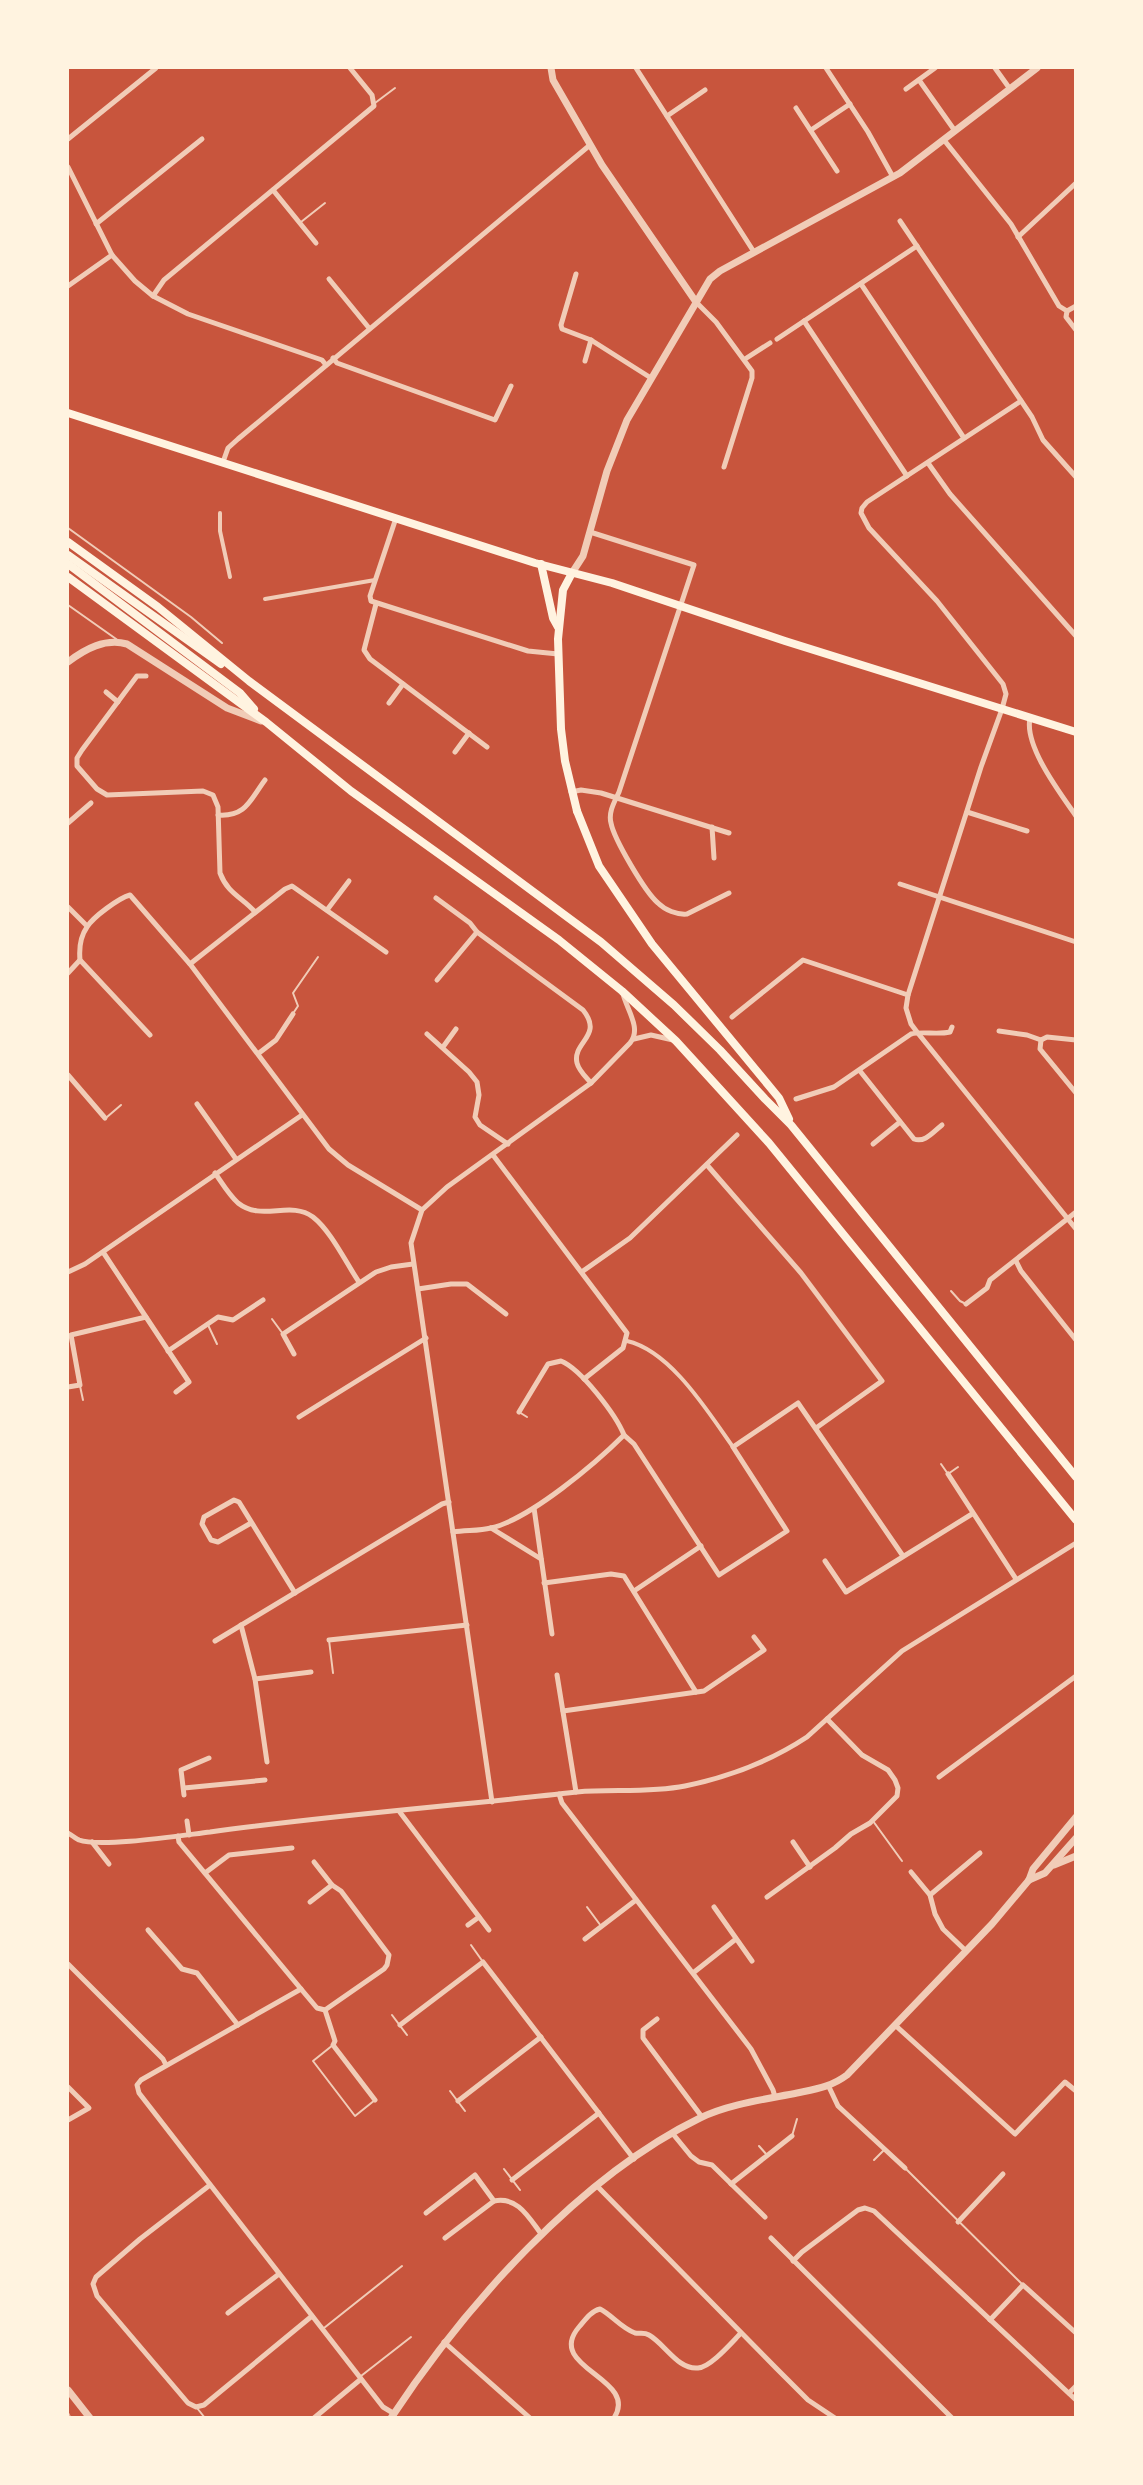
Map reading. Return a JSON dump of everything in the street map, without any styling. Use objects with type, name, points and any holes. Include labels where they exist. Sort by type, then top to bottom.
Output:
[{"type":"main road","points":[[68,413],[541,564],[612,583],[679,607],[1076,732]]},
{"type":"main road","points":[[68,542],[158,607],[249,681],[601,942],[712,1042],[791,1125],[1076,1477]]},
{"type":"main road","points":[[68,555],[240,693],[266,722]]},
{"type":"main road","points":[[68,564],[151,620],[249,681]]},
{"type":"main road","points":[[541,564],[553,618],[558,627]]},
{"type":"main road","points":[[572,573],[563,590],[562,617],[558,627],[558,654],[561,729],[576,811],[599,866],[645,934],[778,1098],[791,1125]]},
{"type":"main road","points":[[68,577],[266,722],[351,791],[503,899],[622,991],[676,1041],[769,1143],[1076,1520]]},
{"type":"street","points":[[68,139],[156,68]]},
{"type":"street","points":[[153,296],[164,280],[374,106],[372,95],[350,68]]},
{"type":"street","points":[[551,68],[553,80],[590,145],[696,302],[716,322],[752,371],[752,378],[724,467]]},
{"type":"street","points":[[636,68],[754,252]]},
{"type":"street","points":[[826,68],[893,177]]},
{"type":"street","points":[[906,89],[936,68]]},
{"type":"street","points":[[995,68],[1010,89]]},
{"type":"street","points":[[572,573],[583,556],[607,471],[623,427],[710,279],[754,252],[893,177],[1037,68]]},
{"type":"street","points":[[919,80],[955,131]]},
{"type":"street","points":[[667,116],[705,90]]},
{"type":"street","points":[[811,130],[850,105]]},
{"type":"street","points":[[796,108],[837,171]]},
{"type":"street","points":[[96,224],[202,139]]},
{"type":"street","points":[[944,140],[1018,237],[1059,306],[1067,312]]},
{"type":"street","points":[[223,462],[228,448],[238,439],[590,145]]},
{"type":"street","points":[[68,167],[111,255],[135,281],[153,296],[188,314],[322,360],[326,364]]},
{"type":"street","points":[[1018,237],[1076,183]]},
{"type":"street","points":[[273,190],[316,243]]},
{"type":"street","points":[[900,222],[1021,401],[1043,440],[1076,477]]},
{"type":"street","points":[[777,339],[917,246]]},
{"type":"street","points":[[68,286],[111,255]]},
{"type":"street","points":[[576,274],[561,325],[562,329],[591,340],[651,378]]},
{"type":"street","points":[[329,279],[369,328]]},
{"type":"street","points":[[861,284],[964,438]]},
{"type":"street","points":[[1067,312],[1076,306]]},
{"type":"street","points":[[1067,312],[1066,317],[1076,330]]},
{"type":"street","points":[[804,321],[907,476]]},
{"type":"street","points":[[585,361],[591,340]]},
{"type":"street","points":[[745,359],[770,343]]},
{"type":"street","points":[[333,358],[337,363],[495,420],[511,386]]},
{"type":"street","points":[[1021,401],[864,505],[861,513],[868,528],[937,601],[1003,684],[1005,694],[1002,710],[908,994],[908,1014],[917,1032],[1076,1229]]},
{"type":"street","points":[[928,463],[951,494],[1076,636]]},
{"type":"street","points":[[220,513],[220,531],[230,577]]},
{"type":"street","points":[[396,518],[370,596],[374,602],[528,651],[558,654]]},
{"type":"street","points":[[590,532],[694,566],[611,810],[610,822],[629,860],[658,903],[680,915],[687,914],[729,893]]},
{"type":"street","points":[[265,599],[375,580]]},
{"type":"street","points":[[374,602],[364,650],[370,659],[487,747]]},
{"type":"street","points":[[68,662],[90,648],[108,642],[121,643],[143,652],[227,708],[266,722]]},
{"type":"street","points":[[146,676],[137,676],[82,750],[76,762],[80,771],[97,789],[107,795],[208,792],[216,800],[219,866],[224,883],[239,900],[255,912]]},
{"type":"street","points":[[389,703],[403,684]]},
{"type":"street","points":[[106,692],[118,702]]},
{"type":"street","points":[[1030,718],[1028,728],[1032,740],[1048,774],[1076,816]]},
{"type":"street","points":[[455,752],[469,733]]},
{"type":"street","points":[[218,815],[230,816],[243,811],[265,780]]},
{"type":"street","points":[[571,792],[587,790],[617,797],[729,833]]},
{"type":"street","points":[[68,823],[91,803]]},
{"type":"street","points":[[967,812],[1027,831]]},
{"type":"street","points":[[712,827],[714,858]]},
{"type":"street","points":[[327,910],[349,881]]},
{"type":"street","points":[[900,885],[1076,942]]},
{"type":"street","points":[[190,963],[292,886],[386,952]]},
{"type":"street","points":[[150,1035],[80,960],[79,948],[87,926],[122,897],[130,895],[190,963],[329,1149],[348,1165],[422,1210]]},
{"type":"street","points":[[436,898],[470,923],[477,932],[584,1010],[591,1029],[576,1059],[578,1066],[591,1083]]},
{"type":"street","points":[[68,907],[87,926]]},
{"type":"street","points":[[437,980],[477,932]]},
{"type":"street","points":[[68,973],[80,960]]},
{"type":"street","points":[[732,1017],[803,960],[908,994]]},
{"type":"street","points":[[622,991],[633,1019],[634,1039]]},
{"type":"street","points":[[259,1053],[276,1040],[292,1014]]},
{"type":"street","points":[[796,1099],[834,1087],[917,1032],[930,1035],[945,1033],[950,1032],[952,1027]]},
{"type":"street","points":[[443,1047],[456,1029]]},
{"type":"street","points":[[999,1031],[1027,1035],[1041,1040],[1047,1037],[1076,1040]]},
{"type":"street","points":[[427,1034],[477,1082],[478,1095],[474,1109],[477,1122],[508,1144]]},
{"type":"street","points":[[492,1802],[411,1243],[422,1210],[447,1187],[591,1083],[634,1039],[651,1035],[676,1041]]},
{"type":"street","points":[[1041,1040],[1040,1049],[1076,1094]]},
{"type":"street","points":[[860,1071],[914,1139],[919,1141],[942,1125]]},
{"type":"street","points":[[68,1075],[105,1119]]},
{"type":"street","points":[[197,1104],[236,1160]]},
{"type":"street","points":[[68,1272],[103,1252],[302,1115]]},
{"type":"street","points":[[873,1144],[900,1122]]},
{"type":"street","points":[[583,1271],[630,1238],[737,1136]]},
{"type":"street","points":[[493,1155],[583,1271],[627,1333],[627,1341],[623,1348],[584,1379]]},
{"type":"street","points":[[707,1165],[801,1273],[882,1381],[816,1428]]},
{"type":"street","points":[[215,1173],[233,1198],[247,1209],[269,1213],[291,1209],[302,1211],[313,1217],[322,1226],[359,1282]]},
{"type":"street","points":[[966,1304],[987,1288],[990,1280],[1076,1212]]},
{"type":"street","points":[[103,1252],[189,1382],[176,1392]]},
{"type":"street","points":[[1016,1261],[1021,1271],[1076,1340]]},
{"type":"street","points":[[294,1354],[283,1334],[359,1282],[391,1267],[413,1264]]},
{"type":"street","points":[[418,1289],[467,1284],[506,1314]]},
{"type":"street","points":[[168,1351],[218,1317],[233,1320],[263,1300]]},
{"type":"street","points":[[68,1388],[80,1385],[71,1335],[146,1317]]},
{"type":"street","points":[[299,1417],[426,1338]]},
{"type":"street","points":[[519,1412],[548,1364],[556,1360],[565,1363],[584,1379],[620,1424],[624,1435],[634,1444],[719,1575],[787,1531],[733,1447],[682,1379],[636,1342],[627,1341]]},
{"type":"street","points":[[733,1447],[798,1403],[903,1556]]},
{"type":"street","points":[[453,1532],[491,1528],[534,1508],[611,1448],[624,1435]]},
{"type":"street","points":[[948,1474],[969,1503],[972,1514],[1016,1579]]},
{"type":"street","points":[[250,1522],[218,1542],[211,1540],[202,1524],[204,1517],[234,1500],[238,1502],[295,1593]]},
{"type":"street","points":[[215,1641],[443,1503],[449,1502]]},
{"type":"street","points":[[534,1508],[552,1634]]},
{"type":"street","points":[[825,1561],[846,1592],[972,1514]]},
{"type":"street","points":[[491,1528],[541,1558]]},
{"type":"street","points":[[68,1833],[80,1840],[92,1842],[178,1836],[288,1821],[576,1792],[663,1788],[720,1778],[772,1759],[807,1737],[902,1652],[1076,1543]]},
{"type":"street","points":[[634,1591],[701,1546]]},
{"type":"street","points":[[544,1583],[611,1574],[624,1576],[696,1692]]},
{"type":"street","points":[[241,1625],[245,1631],[255,1679],[267,1762]]},
{"type":"street","points":[[329,1640],[467,1625]]},
{"type":"street","points":[[563,1712],[704,1691],[764,1650],[754,1637]]},
{"type":"street","points":[[255,1679],[311,1672]]},
{"type":"street","points":[[557,1675],[576,1792]]},
{"type":"street","points":[[939,1777],[1076,1676]]},
{"type":"street","points":[[767,1897],[810,1867],[851,1834],[873,1821],[897,1796],[898,1788],[888,1770],[862,1755],[827,1719]]},
{"type":"street","points":[[184,1795],[181,1770],[209,1758]]},
{"type":"street","points":[[184,1788],[265,1780]]},
{"type":"street","points":[[559,1794],[562,1803],[751,2049],[775,2097]]},
{"type":"street","points":[[399,1811],[489,1930]]},
{"type":"street","points":[[301,1989],[166,2065],[141,2080],[137,2085],[140,2093],[210,2185],[360,2378],[392,2415],[444,2342],[542,2235],[597,2186],[634,2159],[702,2117],[775,2097],[828,2087],[847,2075],[966,1951],[1029,1880],[1033,1869],[1076,1817]]},
{"type":"street","points":[[187,1821],[189,1835]]},
{"type":"street","points":[[178,1836],[178,1842],[317,2008],[325,2010],[384,1969],[389,1961],[386,1948],[342,1891],[332,1885],[314,1862]]},
{"type":"street","points":[[1058,1840],[1076,1837]]},
{"type":"street","points":[[1029,1880],[1039,1878],[1076,1837]]},
{"type":"street","points":[[92,1842],[109,1864]]},
{"type":"street","points":[[793,1842],[810,1867]]},
{"type":"street","points":[[205,1873],[229,1855],[292,1848]]},
{"type":"street","points":[[930,1895],[980,1853]]},
{"type":"street","points":[[1054,1864],[1076,1856]]},
{"type":"street","points":[[911,1872],[930,1895],[934,1914],[942,1929],[966,1951]]},
{"type":"street","points":[[310,1902],[332,1885]]},
{"type":"street","points":[[585,1939],[636,1900]]},
{"type":"street","points":[[714,1907],[752,1961]]},
{"type":"street","points":[[468,1925],[479,1917]]},
{"type":"street","points":[[148,1930],[182,1969],[197,1973],[238,2025]]},
{"type":"street","points":[[693,1973],[736,1939]]},
{"type":"street","points":[[400,2025],[483,1962],[634,2159]]},
{"type":"street","points":[[68,1964],[166,2065]]},
{"type":"street","points":[[325,2010],[334,2041],[333,2045],[375,2100]]},
{"type":"street","points":[[657,2019],[643,2030],[643,2038],[702,2117]]},
{"type":"street","points":[[895,2025],[1016,2134],[1065,2082],[1076,2091]]},
{"type":"street","points":[[458,2101],[541,2037]]},
{"type":"street","points":[[68,2087],[89,2108],[68,2120]]},
{"type":"street","points":[[828,2087],[838,2106],[905,2168]]},
{"type":"street","points":[[512,2180],[599,2113]]},
{"type":"street","points":[[673,2134],[691,2156],[699,2162],[712,2165],[765,2217]]},
{"type":"street","points":[[731,2184],[792,2136]]},
{"type":"street","points":[[958,2222],[1003,2174]]},
{"type":"street","points":[[426,2212],[475,2175],[494,2201]]},
{"type":"street","points":[[210,2185],[140,2239],[96,2277],[93,2284],[97,2296],[189,2403],[196,2407],[204,2405],[312,2316]]},
{"type":"street","points":[[597,2186],[808,2400],[835,2418]]},
{"type":"street","points":[[445,2238],[494,2201],[503,2199],[518,2205],[542,2235]]},
{"type":"street","points":[[793,2261],[848,2216],[865,2208],[881,2216],[1076,2400]]},
{"type":"street","points":[[771,2238],[952,2418]]},
{"type":"street","points":[[228,2313],[279,2274]]},
{"type":"street","points":[[990,2320],[1023,2285],[1076,2333]]},
{"type":"street","points":[[614,2418],[618,2412],[619,2400],[613,2390],[573,2355],[571,2346],[571,2337],[594,2310],[600,2309],[607,2312],[621,2325],[635,2333],[648,2334],[686,2367],[700,2368],[710,2362],[741,2332]]},
{"type":"street","points":[[444,2342],[530,2418]]},
{"type":"street","points":[[314,2418],[360,2378]]},
{"type":"street","points":[[1069,2393],[1076,2386]]},
{"type":"street","points":[[68,2390],[90,2418]]},
{"type":"lane","points":[[375,103],[395,88]]},
{"type":"lane","points":[[301,222],[324,203]]},
{"type":"lane","points":[[68,528],[222,643]]},
{"type":"lane","points":[[68,605],[121,643]]},
{"type":"lane","points":[[292,1014],[298,1006],[293,993],[318,957]]},
{"type":"lane","points":[[105,1119],[121,1105]]},
{"type":"lane","points":[[951,1291],[966,1304]]},
{"type":"lane","points":[[272,1319],[283,1334]]},
{"type":"lane","points":[[208,1324],[217,1344]]},
{"type":"lane","points":[[80,1385],[83,1400]]},
{"type":"lane","points":[[519,1412],[528,1417]]},
{"type":"lane","points":[[941,1464],[948,1474],[958,1467]]},
{"type":"lane","points":[[329,1640],[333,1673]]},
{"type":"lane","points":[[873,1821],[902,1861]]},
{"type":"lane","points":[[587,1907],[601,1926]]},
{"type":"lane","points":[[471,1944],[483,1962]]},
{"type":"lane","points":[[392,2015],[407,2035]]},
{"type":"lane","points":[[333,2045],[313,2061],[355,2116],[375,2100]]},
{"type":"lane","points":[[450,2091],[465,2111]]},
{"type":"lane","points":[[792,2136],[797,2120]]},
{"type":"lane","points":[[759,2146],[767,2156]]},
{"type":"lane","points":[[874,2160],[885,2149]]},
{"type":"lane","points":[[905,2168],[1023,2285]]},
{"type":"lane","points":[[504,2169],[520,2190]]},
{"type":"lane","points":[[322,2329],[402,2266]]},
{"type":"lane","points":[[360,2378],[411,2337]]},
{"type":"lane","points":[[196,2407],[205,2418]]},
{"type":"railway","points":[[68,2414],[70,2418]]}]
